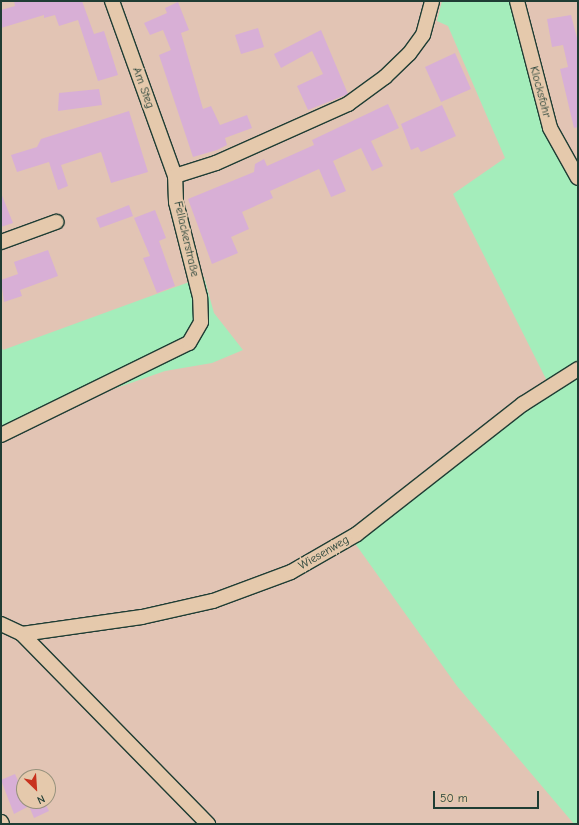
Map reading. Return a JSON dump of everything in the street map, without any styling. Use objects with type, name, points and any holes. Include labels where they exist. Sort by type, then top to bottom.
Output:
[{"type":"street","name":"Am Steg","points":[[112,1],[175,176]]},
{"type":"street","points":[[175,176],[216,163],[348,104],[385,77],[409,54],[423,35],[432,1]]},
{"type":"street","name":"Klocksfohr","points":[[517,1],[550,128],[578,178]]},
{"type":"street","name":"Fellackerstraße","points":[[1,435],[164,358],[189,343],[198,332],[201,322],[200,298],[176,202],[175,176]]},
{"type":"street","points":[[1,242],[56,222]]},
{"type":"street","name":"Wiesenweg","points":[[22,634],[142,617],[206,602],[291,572],[357,534],[523,404],[578,369]]},
{"type":"street","points":[[1,624],[22,634],[208,824]]},
{"type":"green space","points":[[442,1],[514,1],[549,136],[578,188],[578,361],[547,381],[453,194],[505,158],[448,26],[437,21]]},
{"type":"green space","points":[[204,277],[214,313],[243,350],[212,363],[165,371],[102,393],[196,341],[206,319],[200,278]]},
{"type":"green space","points":[[192,281],[198,318],[190,335],[1,430],[1,346],[3,350]]},
{"type":"green space","points":[[578,374],[578,824],[574,824],[457,686],[354,542],[481,443]]},
{"type":"building","points":[[14,1],[82,1],[94,34],[104,31],[118,75],[98,81],[78,20],[59,26],[55,15],[44,18],[44,15],[1,28],[1,10],[15,6]]},
{"type":"building","points":[[178,2],[189,30],[181,33],[203,109],[211,106],[220,125],[247,115],[252,128],[225,138],[227,145],[217,150],[193,157],[159,55],[171,50],[163,30],[150,35],[144,23],[167,13],[165,8]]},
{"type":"building","points":[[571,15],[578,42],[578,127],[574,128],[560,69],[568,67],[563,45],[552,47],[547,19]]},
{"type":"building","points":[[258,28],[264,47],[241,54],[235,35]]},
{"type":"building","points":[[321,30],[348,94],[308,110],[297,86],[323,74],[312,51],[281,68],[274,54]]},
{"type":"building","points":[[455,53],[471,89],[441,102],[425,67]]},
{"type":"building","points":[[99,89],[102,105],[58,111],[59,93]]},
{"type":"building","points":[[388,104],[399,128],[371,141],[383,166],[372,171],[361,148],[333,161],[346,191],[331,197],[319,169],[270,191],[273,198],[242,212],[249,229],[231,237],[238,253],[212,264],[188,199],[254,172],[255,164],[264,159],[267,166],[314,145],[312,140]]},
{"type":"building","points":[[442,105],[456,136],[421,152],[418,147],[411,150],[401,124]]},
{"type":"building","points":[[129,111],[148,172],[111,183],[101,152],[61,165],[68,186],[58,190],[49,162],[17,172],[11,155],[37,147],[41,139]]},
{"type":"building","points":[[1,193],[13,223],[1,227]]},
{"type":"building","points":[[129,205],[133,216],[100,228],[96,218]]},
{"type":"building","points":[[155,210],[166,238],[159,241],[175,286],[157,293],[143,258],[150,256],[134,218]]},
{"type":"building","points":[[48,250],[58,276],[20,290],[22,296],[4,302],[1,280],[18,274],[14,262]]},
{"type":"building","points":[[15,774],[16,809],[23,809],[14,814],[1,780]]},
{"type":"building","points":[[30,809],[48,809],[49,811],[34,818]]}]
